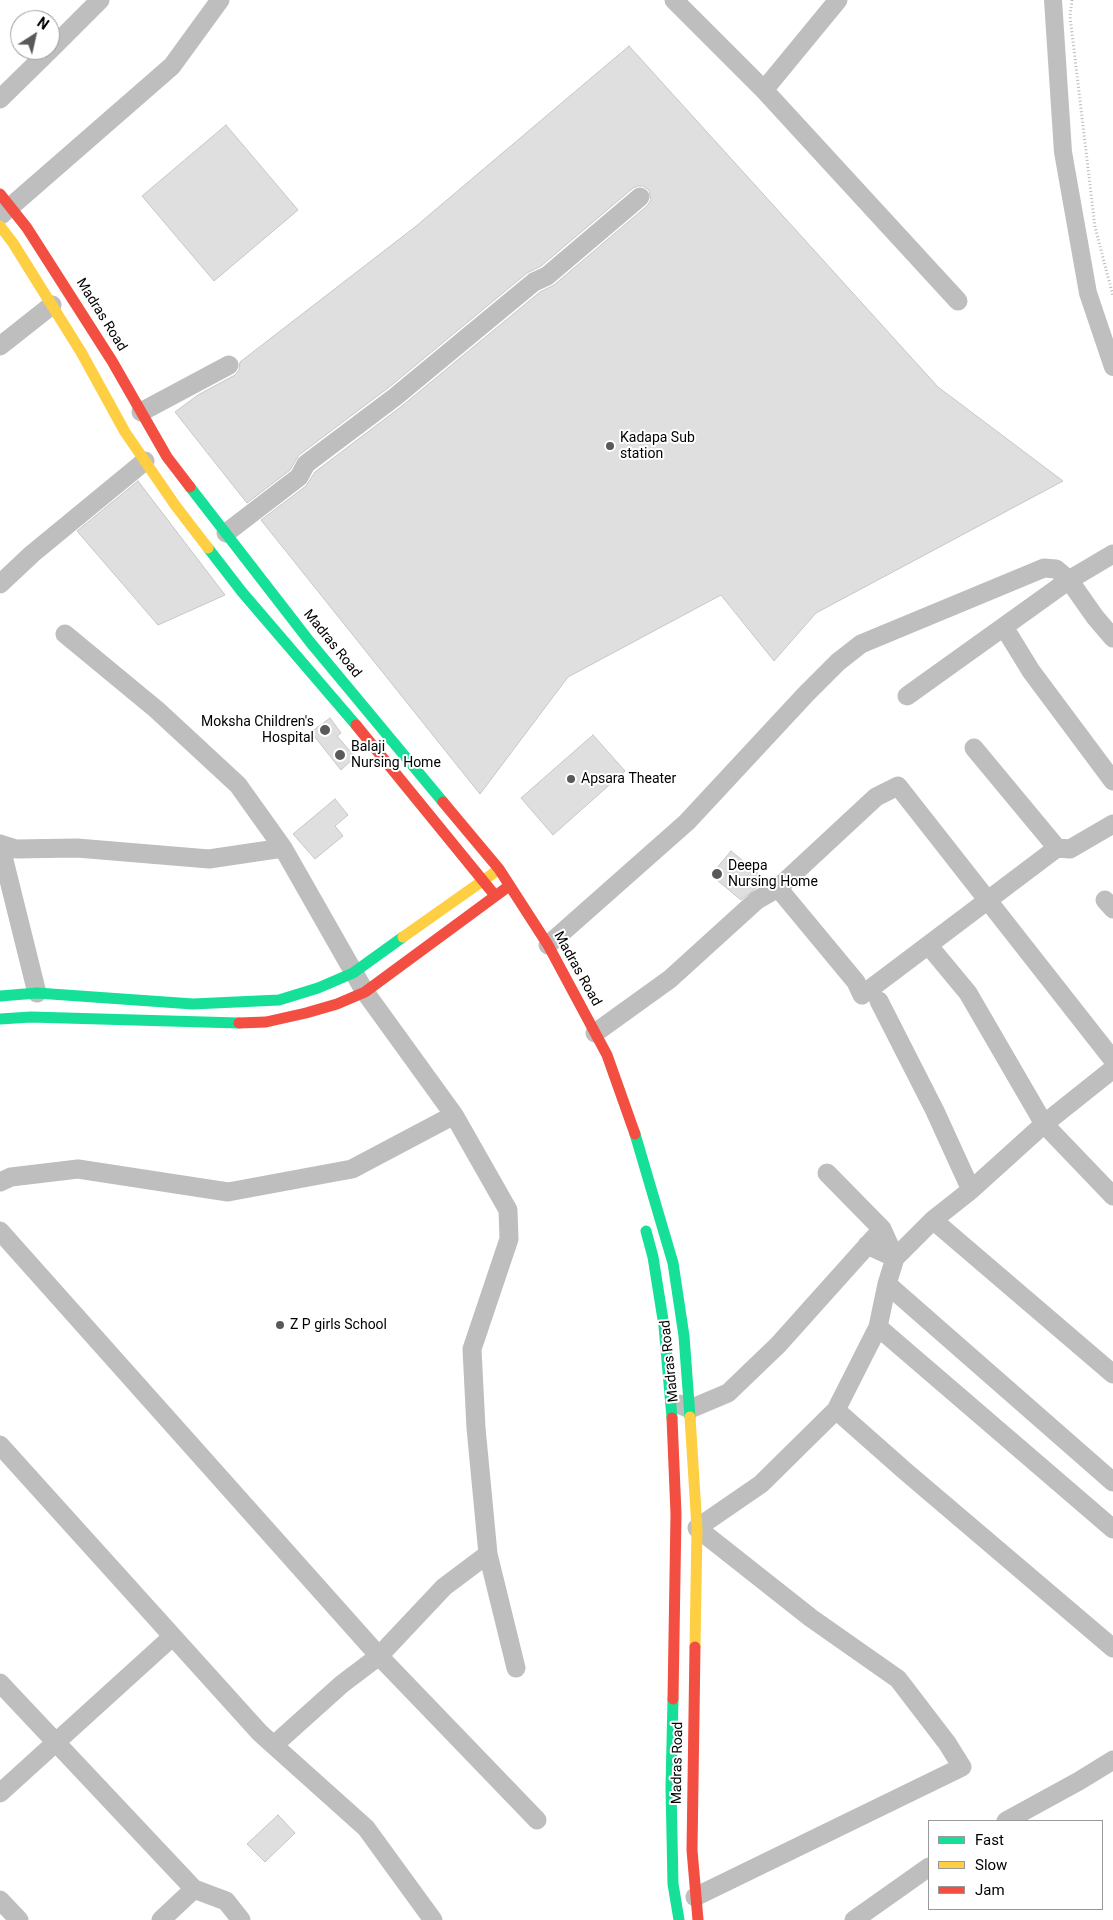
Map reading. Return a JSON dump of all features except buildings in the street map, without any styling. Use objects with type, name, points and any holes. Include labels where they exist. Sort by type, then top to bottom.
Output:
[{"type":"main road","name":"Madras Road","points":[[3,205],[27,228],[70,294],[112,361],[167,457],[310,642],[499,869],[548,944],[607,1055],[641,1150],[673,1263],[684,1336],[697,1528],[692,1850],[698,1920]]},
{"type":"main road","points":[[0,226],[13,242],[81,352],[125,432],[175,505],[242,592],[388,763],[498,900]]},
{"type":"main road","points":[[0,996],[37,993],[193,1004],[279,1000],[318,988],[353,973],[499,869]]},
{"type":"main road","points":[[0,1019],[30,1017],[187,1023],[266,1022],[306,1013],[337,1004],[365,992],[498,900],[509,885]]},
{"type":"main road","points":[[643,1220],[655,1266],[664,1326],[671,1401],[676,1514],[671,1787],[673,1884],[679,1920]]},
{"type":"street","points":[[60,40],[100,0]]},
{"type":"street","points":[[3,205],[172,66],[220,0]]},
{"type":"street","points":[[674,0],[764,90],[958,302]]},
{"type":"street","points":[[764,90],[838,0]]},
{"type":"street","points":[[0,99],[40,60]]},
{"type":"street","points":[[226,533],[299,476],[306,464],[395,397],[534,282],[547,276],[640,197]]},
{"type":"street","points":[[0,346],[52,306]]},
{"type":"street","points":[[141,412],[229,365]]},
{"type":"street","points":[[0,584],[32,554],[145,461]]},
{"type":"street","points":[[907,696],[1069,580],[1113,554]]},
{"type":"street","points":[[548,944],[686,822],[806,694],[838,662],[862,644],[1044,568],[1056,569],[1069,580],[1095,618],[1113,638]]},
{"type":"street","points":[[1004,627],[1031,671],[1113,781]]},
{"type":"street","points":[[65,634],[157,710],[238,785],[282,848],[365,992],[454,1115],[508,1210],[509,1239],[472,1349],[476,1428],[488,1554],[516,1668]]},
{"type":"street","points":[[974,748],[1056,848]]},
{"type":"street","points":[[595,1033],[670,979],[757,900],[778,888],[876,797],[898,786],[1113,1060]]},
{"type":"street","points":[[778,888],[856,982],[862,995],[1056,848],[1070,849],[1111,829]]},
{"type":"street","points":[[0,844],[16,849],[77,848],[209,859],[282,848]]},
{"type":"street","points":[[0,844],[37,993]]},
{"type":"street","points":[[929,946],[968,993],[1044,1124],[1113,1196]]},
{"type":"street","points":[[879,1001],[935,1111],[971,1190]]},
{"type":"street","points":[[695,1897],[962,1767],[947,1743],[898,1679],[812,1618],[697,1528],[761,1484],[836,1410],[878,1327],[887,1284],[895,1258],[934,1220],[971,1190],[1044,1124],[1113,1069]]},
{"type":"street","points":[[0,1182],[11,1177],[78,1169],[228,1192],[352,1169],[454,1115]]},
{"type":"street","points":[[827,1173],[882,1229],[895,1258]]},
{"type":"street","points":[[934,1220],[1113,1374]]},
{"type":"street","points":[[671,1401],[690,1409],[728,1393],[778,1345],[882,1229]]},
{"type":"street","points":[[0,1232],[380,1656],[537,1820]]},
{"type":"street","points":[[867,1245],[895,1258]]},
{"type":"street","points":[[887,1284],[1113,1482]]},
{"type":"street","points":[[878,1327],[1113,1529]]},
{"type":"street","points":[[836,1410],[1113,1648]]},
{"type":"street","points":[[0,1445],[260,1732],[366,1828],[433,1920]]},
{"type":"street","points":[[274,1744],[342,1684],[380,1656],[444,1587],[488,1554]]},
{"type":"street","points":[[0,1793],[172,1636]]},
{"type":"street","points":[[0,1683],[194,1889],[226,1901],[241,1920]]},
{"type":"street","points":[[1008,1820],[1080,1781],[1113,1760]]},
{"type":"street","points":[[854,1920],[928,1868]]},
{"type":"street","points":[[161,1920],[194,1889]]},
{"type":"street","points":[[0,1900],[19,1920]]},
{"type":"path","points":[[1072,0],[1070,16],[1094,227],[1113,296]]},
{"type":"waterway","points":[[1053,0],[1063,152],[1088,293],[1113,367]]},
{"type":"traffic: fast","points":[[190,487],[310,642],[443,802]]},
{"type":"traffic: fast","points":[[208,548],[242,592],[356,725]]},
{"type":"traffic: fast","points":[[0,996],[37,993],[193,1004],[279,1000],[318,988],[353,973],[403,937]]},
{"type":"traffic: fast","points":[[0,1019],[31,1017],[239,1023]]},
{"type":"traffic: fast","points":[[635,1134],[673,1263],[684,1336],[690,1417]]},
{"type":"traffic: fast","points":[[646,1231],[653,1257],[664,1326],[672,1418]]},
{"type":"traffic: fast","points":[[673,1699],[671,1787],[673,1884],[679,1920]]},
{"type":"traffic: slow","points":[[0,226],[13,243],[81,352],[125,432],[175,505],[208,548]]},
{"type":"traffic: slow","points":[[403,937],[498,870]]},
{"type":"traffic: slow","points":[[690,1417],[697,1528],[695,1647]]},
{"type":"traffic: jam","points":[[0,194],[27,228],[112,361],[167,457],[190,487]]},
{"type":"traffic: jam","points":[[356,725],[493,893]]},
{"type":"traffic: jam","points":[[443,802],[499,869],[548,945],[607,1055],[635,1134]]},
{"type":"traffic: jam","points":[[239,1023],[266,1022],[306,1013],[337,1004],[365,992],[509,886]]},
{"type":"traffic: jam","points":[[672,1418],[676,1514],[673,1699]]},
{"type":"traffic: jam","points":[[695,1647],[692,1850],[698,1920]]},
{"type":"place","name":"Kadapa Sub station","points":[[610,446]]},
{"type":"place","name":"Moksha Children's Hospital","points":[[325,730]]},
{"type":"place","name":"Balaji Nursing Home","points":[[340,755]]},
{"type":"place","name":"Apsara Theater","points":[[571,779]]},
{"type":"place","name":"Deepa Nursing Home","points":[[717,874]]},
{"type":"place","name":"Z P girls School","points":[[280,1325]]}]
